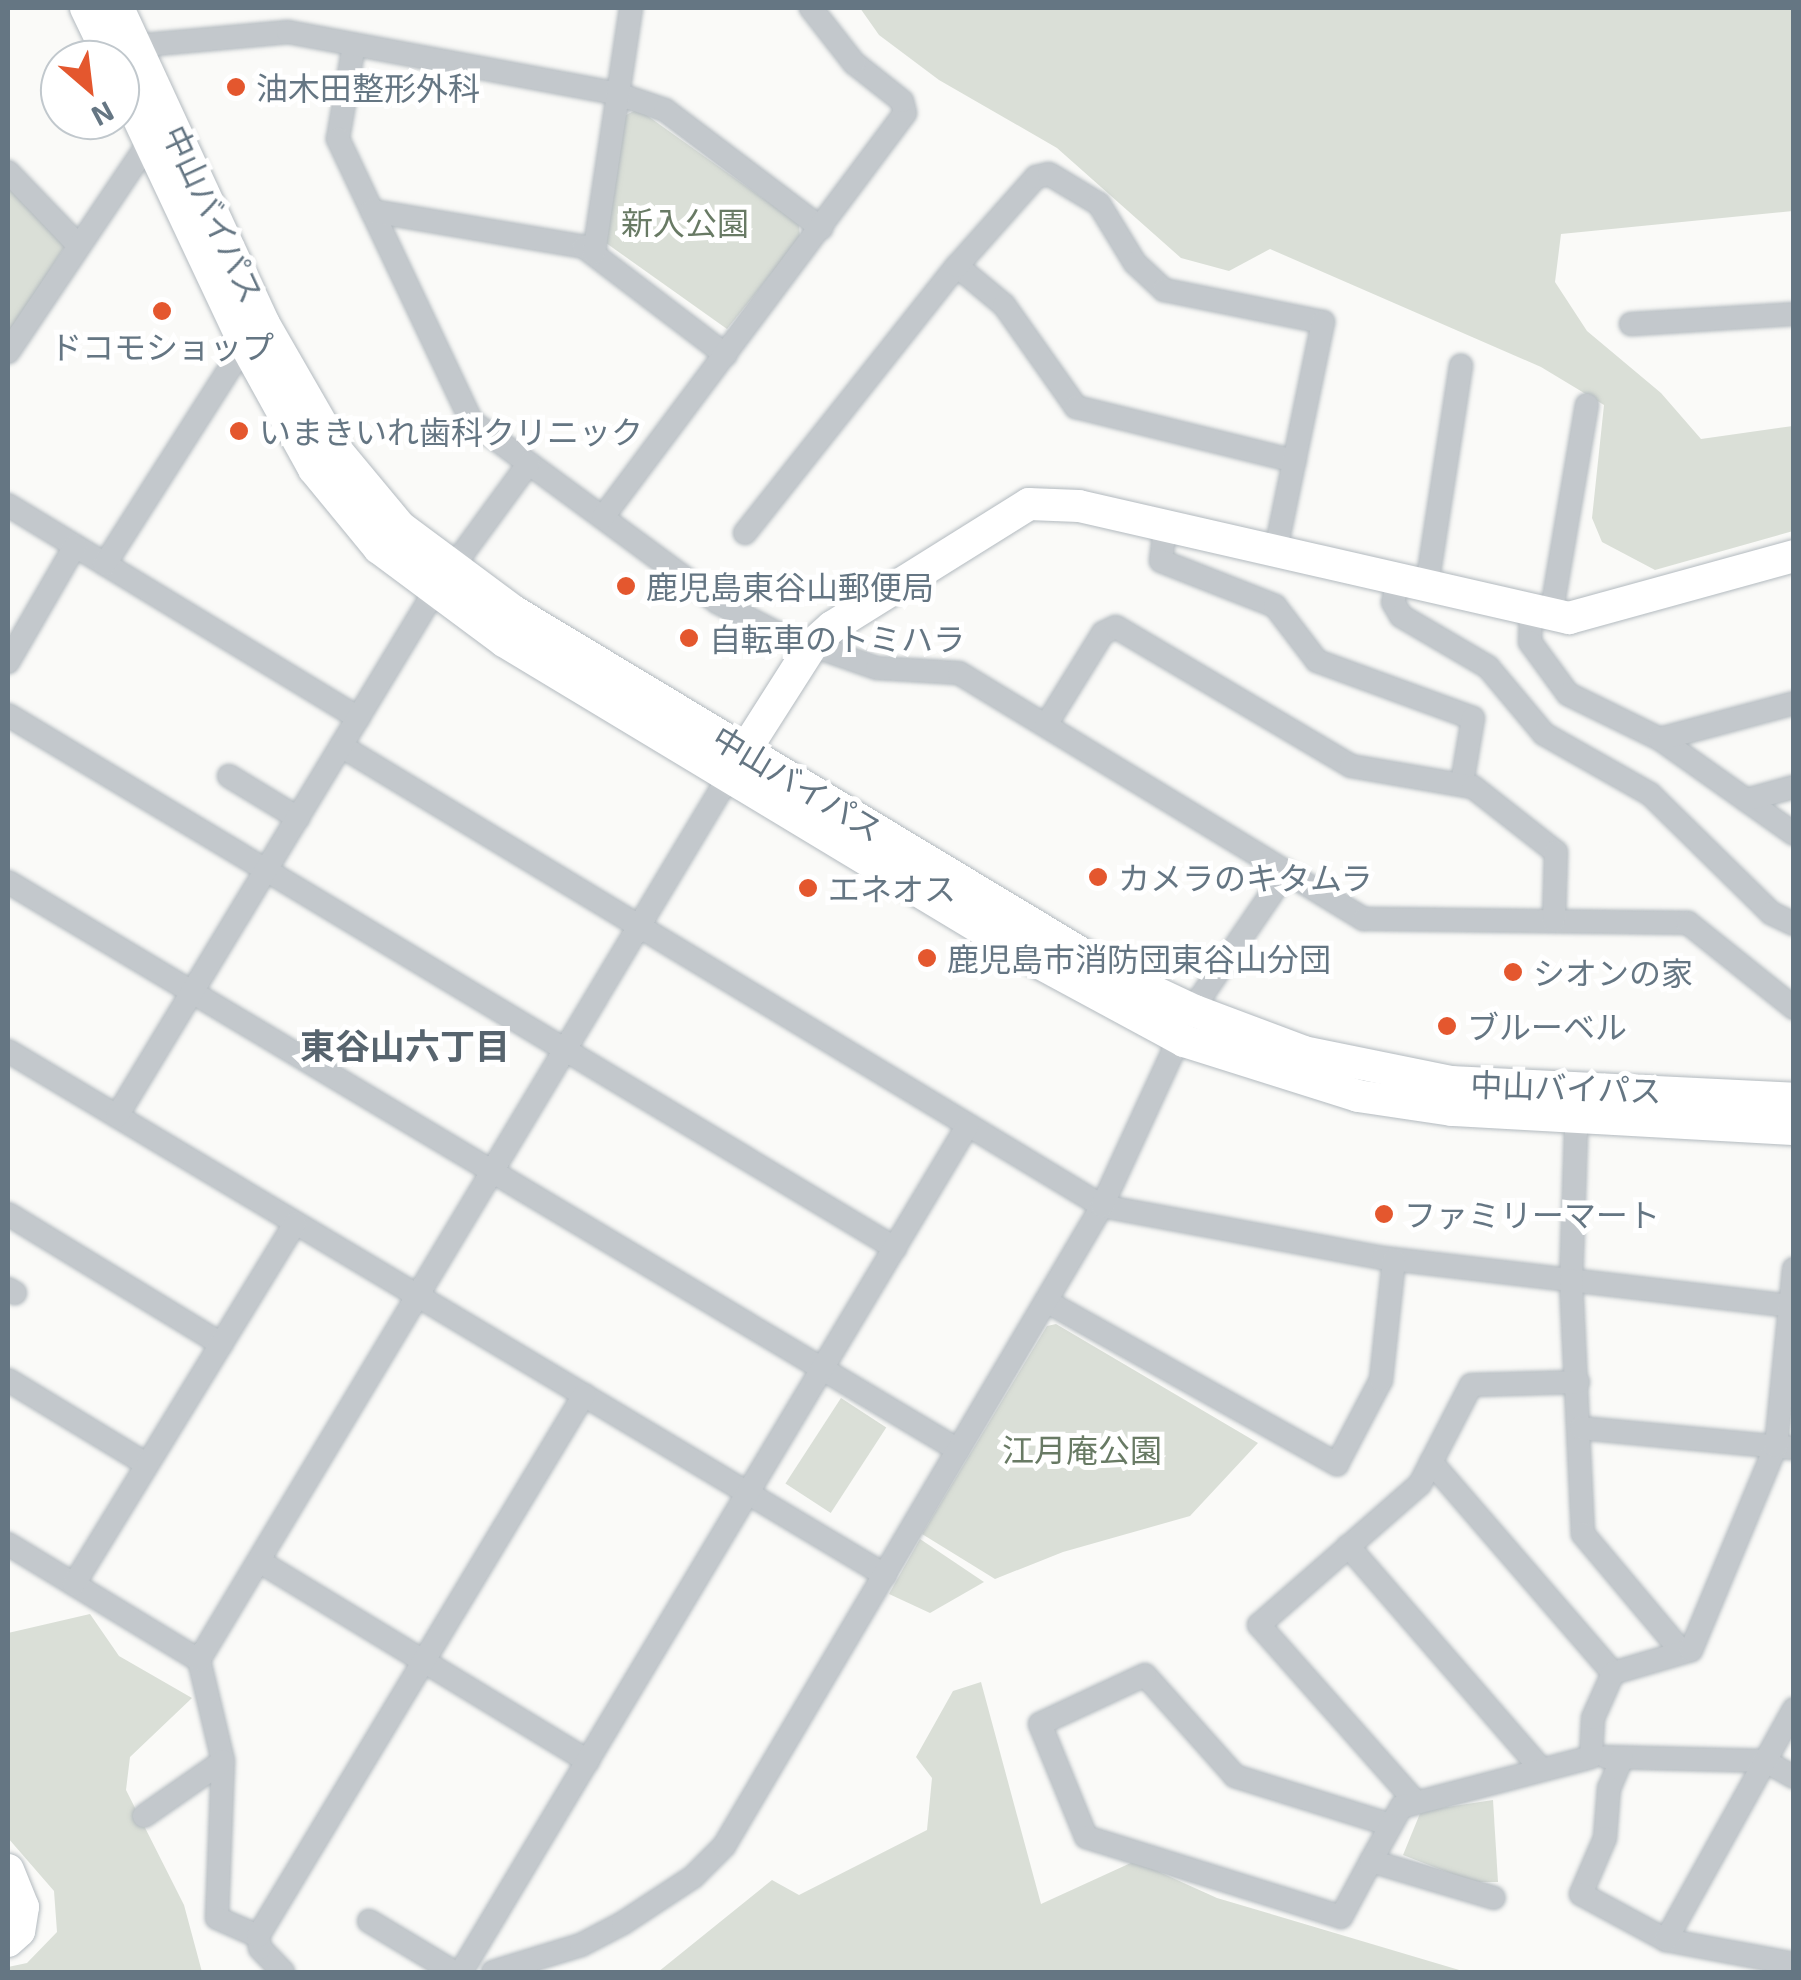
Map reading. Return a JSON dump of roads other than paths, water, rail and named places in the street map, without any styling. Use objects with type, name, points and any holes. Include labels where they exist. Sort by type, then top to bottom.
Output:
[{"type":"street","name":"中山バイパス","points":[[86,8],[106,40]]},
{"type":"street","name":"中山バイパス","points":[[118,8],[118,40]]},
{"type":"street","points":[[288,32],[290,8]]},
{"type":"street","points":[[594,253],[631,8]]},
{"type":"street","points":[[603,516],[906,113],[902,101],[854,63],[811,8]]},
{"type":"street","points":[[140,55],[288,32],[618,94],[665,110],[821,228]]},
{"type":"street","points":[[354,45],[338,139],[470,421],[718,602],[812,645],[877,668],[959,673],[1364,919],[1688,924],[1794,1008]]},
{"type":"street","name":"中山バイパス","points":[[140,96],[254,333],[337,452],[442,581],[736,764],[1185,1024],[1384,1070],[1577,1104],[1794,1129]]},
{"type":"street","points":[[8,352],[159,129]]},
{"type":"street","points":[[8,172],[78,245]]},
{"type":"street","points":[[745,533],[957,266],[1036,177],[1049,174],[1099,204],[1135,264],[1164,290],[1323,322],[1276,554]]},
{"type":"street","points":[[372,211],[594,253],[726,355]]},
{"type":"street","points":[[957,266],[1004,305],[1076,407],[1294,460]]},
{"type":"street","points":[[1630,324],[1794,314]]},
{"type":"street","points":[[105,564],[254,333]]},
{"type":"street","points":[[1462,366],[1413,581],[1393,602],[1401,616],[1465,649],[1544,734],[1650,794],[1750,894],[1794,924]]},
{"type":"street","points":[[1587,404],[1541,613],[1530,642],[1568,694],[1660,739],[1794,834]]},
{"type":"street","points":[[117,1116],[442,581],[529,463]]},
{"type":"street","points":[[258,1936],[217,1918],[222,1761],[199,1660],[736,764],[812,645],[1029,504],[1066,504],[1541,613],[1597,613],[1794,556]]},
{"type":"street","points":[[8,505],[358,718]]},
{"type":"street","points":[[1165,528],[1161,560],[1275,606],[1317,660],[1473,718],[1462,783]]},
{"type":"street","points":[[8,662],[76,546]]},
{"type":"street","points":[[1046,726],[1103,634],[1116,627],[1351,766],[1462,783],[1556,852],[1554,922]]},
{"type":"street","points":[[1660,739],[1794,703]]},
{"type":"street","points":[[8,716],[894,1248]]},
{"type":"street","points":[[342,746],[1102,1206],[1394,1260],[1792,1305]]},
{"type":"street","points":[[228,776],[298,818]]},
{"type":"street","points":[[1746,800],[1794,787]]},
{"type":"street","points":[[493,1972],[580,1945],[706,1866],[885,1574],[1102,1206],[1185,1024],[1286,872]]},
{"type":"street","points":[[8,882],[958,1450]]},
{"type":"street","points":[[8,1051],[885,1574]]},
{"type":"street","name":"中山バイパス","points":[[1577,1104],[1794,1098]]},
{"type":"street","points":[[1577,1104],[1571,1280],[1581,1428],[1583,1534],[1682,1652]]},
{"type":"street","points":[[370,1921],[458,1972],[968,1126]]},
{"type":"street","points":[[8,1214],[221,1344]]},
{"type":"street","points":[[74,1584],[295,1222]]},
{"type":"street","points":[[1046,1301],[1337,1464],[1381,1380],[1394,1260]]},
{"type":"street","points":[[1591,1757],[1593,1718],[1613,1673],[1691,1650],[1785,1447],[1794,1269]]},
{"type":"street","points":[[8,1380],[146,1464]]},
{"type":"street","points":[[1414,1800],[1259,1625],[1420,1484],[1472,1385],[1578,1382]]},
{"type":"street","points":[[283,1972],[260,1948],[258,1936],[584,1395]]},
{"type":"street","points":[[1581,1428],[1785,1447]]},
{"type":"street","points":[[1431,1462],[1613,1673]]},
{"type":"street","points":[[8,1544],[199,1660]]},
{"type":"street","points":[[1348,1546],[1541,1769]]},
{"type":"street","points":[[258,1561],[588,1760]]},
{"type":"street","points":[[1391,1825],[1235,1776],[1145,1675],[1040,1724],[1086,1837],[1342,1917],[1401,1807],[1414,1800],[1591,1757],[1765,1761],[1794,1777]]},
{"type":"street","points":[[1666,1940],[1794,1709]]},
{"type":"street","points":[[1622,1758],[1609,1788],[1604,1838],[1581,1894],[1666,1940],[1794,1964]]},
{"type":"street","points":[[144,1816],[222,1761]]},
{"type":"street","points":[[1372,1862],[1494,1898]]},
{"type":"street","points":[[8,1870],[23,1907],[19,1930],[8,1941]]},
{"type":"place","name":"油木田整形外科","points":[[236,87]]},
{"type":"place","name":"ドコモショップ","points":[[162,311]]},
{"type":"place","name":"いまきいれ歯科クリニック","points":[[239,431]]},
{"type":"place","name":"鹿児島東谷山郵便局","points":[[626,586]]},
{"type":"place","name":"自転車のトミハラ","points":[[689,638]]},
{"type":"place","name":"カメラのキタムラ","points":[[1098,877]]},
{"type":"place","name":"エネオス","points":[[808,888]]},
{"type":"place","name":"鹿児島市消防団東谷山分団","points":[[927,958]]},
{"type":"place","name":"シオンの家","points":[[1513,972]]},
{"type":"place","name":"ブルーベル","points":[[1447,1026]]},
{"type":"place","name":"ファミリーマート","points":[[1384,1214]]},
{"type":"district","name":"東谷山六丁目","points":[[405,1045]]},
{"type":"park label","name":"新入公園","points":[[685,222]]},
{"type":"park label","name":"江月庵公園","points":[[1082,1449]]}]
